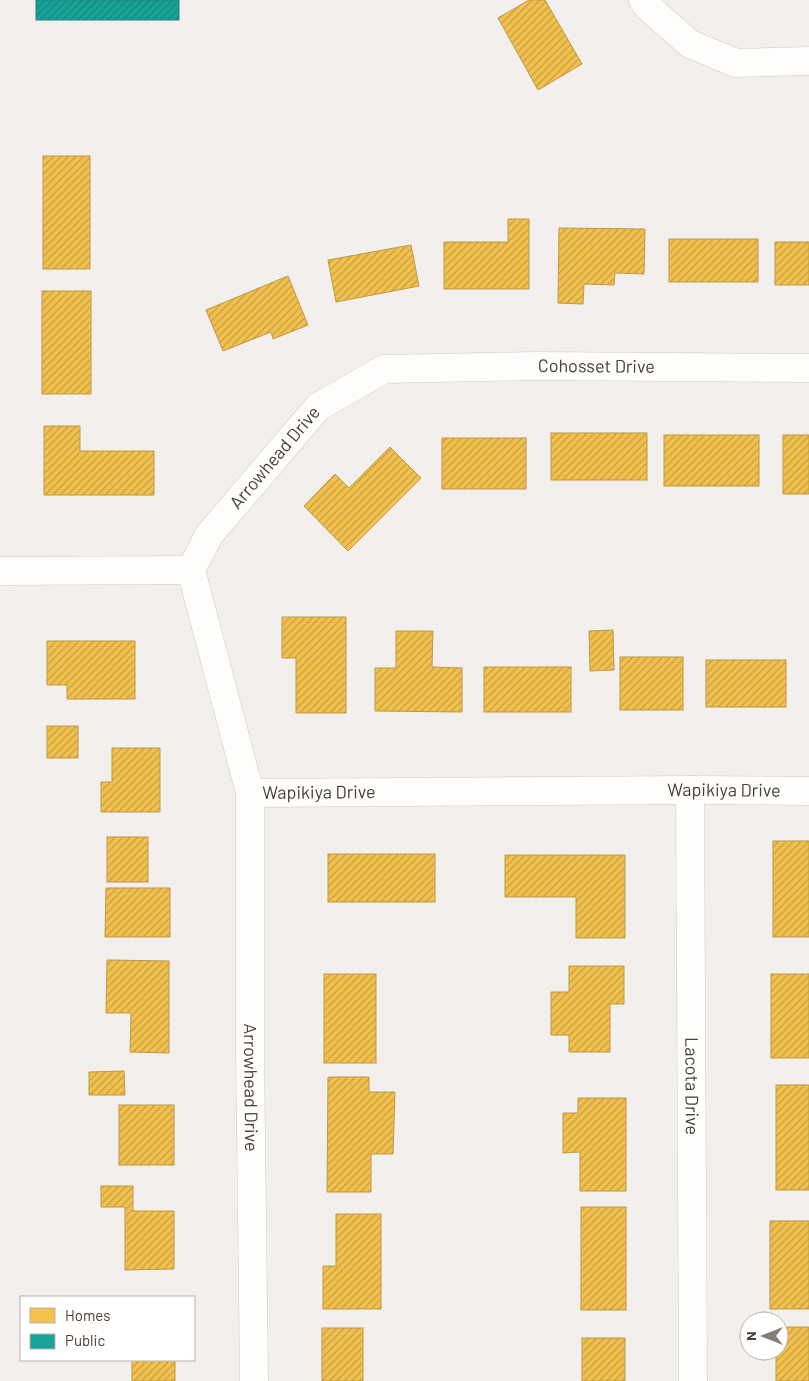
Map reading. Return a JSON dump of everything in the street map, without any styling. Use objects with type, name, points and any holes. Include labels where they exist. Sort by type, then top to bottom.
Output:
[{"type":"street","points":[[643,0],[648,7],[690,44],[736,63],[809,61]]},
{"type":"street","name":"Cohosset Drive","points":[[384,370],[539,366],[809,368]]},
{"type":"street","name":"Arrowhead Drive","points":[[191,570],[209,534],[318,407],[384,370]]},
{"type":"street","points":[[0,571],[191,570]]},
{"type":"street","name":"Wapikiya Drive","points":[[191,570],[250,793],[690,790],[809,792]]},
{"type":"street","name":"Lacota Drive","points":[[690,790],[693,1381]]},
{"type":"street","name":"Arrowhead Drive","points":[[250,793],[250,1051],[254,1381]]},
{"type":"building: Homes","points":[[529,0],[545,0],[582,64],[538,90],[498,18]]},
{"type":"building: Homes","points":[[43,156],[90,156],[90,269],[43,269]]},
{"type":"building: Homes","points":[[508,219],[529,219],[529,289],[444,289],[444,242],[508,242]]},
{"type":"building: Homes","points":[[559,228],[645,229],[644,274],[615,273],[614,285],[584,284],[583,304],[558,303]]},
{"type":"building: Homes","points":[[669,239],[758,239],[758,282],[669,282]]},
{"type":"building: Homes","points":[[775,242],[809,242],[809,285],[775,285]]},
{"type":"building: Homes","points":[[411,245],[419,286],[336,302],[328,260]]},
{"type":"building: Homes","points":[[288,276],[308,325],[273,339],[271,332],[223,351],[206,310]]},
{"type":"building: Homes","points":[[42,291],[91,291],[91,394],[42,394]]},
{"type":"building: Homes","points":[[44,426],[80,426],[80,451],[154,451],[154,495],[44,495]]},
{"type":"building: Homes","points":[[551,433],[647,433],[647,480],[551,480]]},
{"type":"building: Homes","points":[[664,435],[759,435],[759,486],[664,486]]},
{"type":"building: Homes","points":[[783,435],[809,435],[809,494],[783,494]]},
{"type":"building: Homes","points":[[442,438],[526,438],[526,489],[442,489]]},
{"type":"building: Homes","points":[[390,447],[421,478],[348,551],[304,506],[335,474],[349,488]]},
{"type":"building: Homes","points":[[282,617],[346,617],[346,713],[296,713],[296,658],[282,658]]},
{"type":"building: Homes","points":[[613,630],[614,670],[590,671],[589,631]]},
{"type":"building: Homes","points":[[396,631],[433,631],[432,667],[462,668],[462,712],[375,711],[375,668],[396,668]]},
{"type":"building: Homes","points":[[47,641],[135,641],[135,699],[67,699],[67,685],[47,685]]},
{"type":"building: Homes","points":[[620,657],[683,657],[683,710],[620,710]]},
{"type":"building: Homes","points":[[706,660],[786,660],[786,707],[706,707]]},
{"type":"building: Homes","points":[[484,667],[571,667],[571,712],[484,712]]},
{"type":"building: Homes","points":[[47,726],[78,726],[78,758],[47,758]]},
{"type":"building: Homes","points":[[112,748],[160,748],[160,812],[101,812],[101,782],[112,782]]},
{"type":"building: Homes","points":[[107,837],[148,837],[148,882],[107,882]]},
{"type":"building: Homes","points":[[773,841],[809,841],[809,937],[773,937]]},
{"type":"building: Homes","points":[[328,854],[435,854],[435,902],[328,902]]},
{"type":"building: Homes","points":[[505,855],[625,855],[625,938],[576,938],[576,897],[505,897]]},
{"type":"building: Homes","points":[[106,888],[170,888],[170,937],[105,937]]},
{"type":"building: Homes","points":[[107,960],[169,961],[169,1053],[130,1052],[131,1013],[106,1013]]},
{"type":"building: Homes","points":[[569,966],[624,966],[624,1004],[610,1004],[610,1052],[569,1052],[569,1035],[551,1035],[551,992],[569,992]]},
{"type":"building: Homes","points":[[324,974],[376,974],[376,1063],[324,1063]]},
{"type":"building: Homes","points":[[771,974],[809,974],[809,1058],[771,1058]]},
{"type":"building: Homes","points":[[124,1071],[125,1095],[89,1095],[89,1072]]},
{"type":"building: Homes","points":[[328,1077],[369,1077],[369,1092],[395,1092],[393,1154],[371,1154],[371,1192],[327,1192]]},
{"type":"building: Homes","points":[[776,1085],[809,1085],[809,1190],[776,1190]]},
{"type":"building: Homes","points":[[578,1098],[626,1098],[626,1191],[580,1191],[580,1152],[563,1153],[563,1113],[578,1113]]},
{"type":"building: Homes","points":[[119,1105],[174,1105],[174,1165],[119,1165]]},
{"type":"building: Homes","points":[[101,1186],[133,1186],[133,1211],[174,1211],[174,1269],[125,1270],[125,1207],[101,1207]]},
{"type":"building: Homes","points":[[581,1207],[626,1207],[626,1310],[581,1310]]},
{"type":"building: Homes","points":[[336,1214],[381,1214],[381,1309],[323,1309],[323,1266],[336,1266]]},
{"type":"building: Homes","points":[[770,1221],[809,1221],[809,1309],[770,1309]]},
{"type":"building: Homes","points":[[789,1327],[809,1327],[809,1381],[776,1381],[776,1361],[789,1361]]},
{"type":"building: Homes","points":[[322,1328],[363,1328],[363,1381],[322,1381]]},
{"type":"building: Homes","points":[[582,1338],[625,1338],[625,1381],[582,1381]]},
{"type":"building: Homes","points":[[132,1361],[175,1361],[175,1381],[132,1381]]},
{"type":"building: Public","points":[[36,0],[179,0],[179,20],[36,20]]}]
